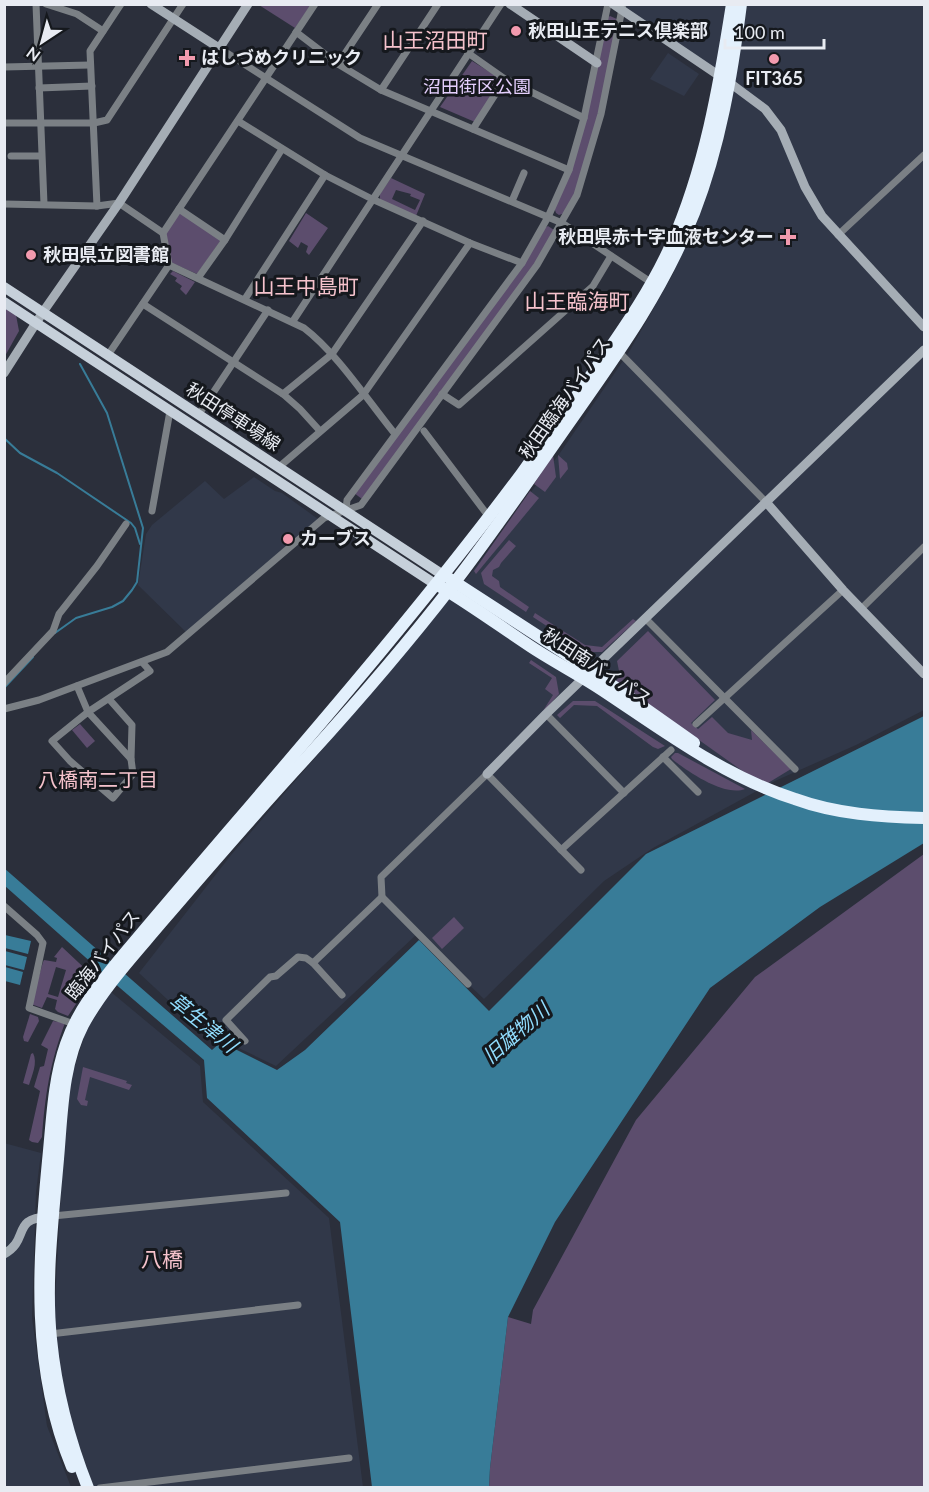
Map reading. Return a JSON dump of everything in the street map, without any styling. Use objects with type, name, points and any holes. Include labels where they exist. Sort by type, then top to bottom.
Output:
[{"type":"highway","name":"秋田臨海バイパス","points":[[439,579],[616,349],[652,283],[674,238],[695,183],[726,80],[732,4]]},
{"type":"highway","name":"秋田臨海バイパス","points":[[452,586],[664,278],[695,212],[712,160],[741,4]]},
{"type":"highway","name":"秋田南バイパス","points":[[439,579],[754,784],[796,800],[844,812],[924,818]]},
{"type":"highway","name":"臨海バイパス","points":[[88,1488],[64,1416],[50,1334],[48,1216],[56,1085],[60,1064],[74,1024],[86,1003],[106,984],[439,579]]},
{"type":"highway","name":"臨海バイパス","points":[[122,964],[257,811],[344,717],[452,586]]},
{"type":"highway","name":"臨海バイパス","points":[[80,1488],[54,1414],[44,1356],[39,1293],[62,1103],[70,1061],[81,1027],[106,984]]},
{"type":"main road","name":"秋田停車場線","points":[[4,287],[346,510],[439,579]]},
{"type":"main road","name":"秋田停車場線","points":[[4,302],[330,515],[439,579]]},
{"type":"street","points":[[36,4],[44,204]]},
{"type":"street","points":[[46,4],[77,14],[103,31]]},
{"type":"street","points":[[96,206],[90,51],[121,4]]},
{"type":"street","points":[[151,4],[360,138],[562,223],[652,283]]},
{"type":"street","points":[[4,123],[94,123],[107,120],[183,4]]},
{"type":"street","points":[[4,373],[43,312],[119,203],[248,4]]},
{"type":"street","points":[[108,355],[169,265],[163,233],[315,4]]},
{"type":"street","points":[[338,64],[378,4]]},
{"type":"street","points":[[381,90],[438,4]]},
{"type":"street","points":[[293,321],[501,4]]},
{"type":"street","points":[[510,4],[597,63]]},
{"type":"street","points":[[346,510],[347,500],[522,263],[548,217],[569,170],[584,118],[608,4]]},
{"type":"street","points":[[613,4],[623,8],[765,109],[781,130],[812,200],[822,216],[924,327]]},
{"type":"street","points":[[4,709],[39,700],[167,652],[322,520],[361,505],[537,265],[562,223],[586,168],[601,114],[623,8]]},
{"type":"street","points":[[296,32],[338,64],[381,90],[569,170]]},
{"type":"street","points":[[468,53],[506,79],[584,118]]},
{"type":"street","points":[[4,67],[90,66]]},
{"type":"street","points":[[473,129],[506,79]]},
{"type":"street","points":[[39,88],[92,87]]},
{"type":"street","points":[[238,121],[325,175],[372,199],[470,243],[522,263]]},
{"type":"street","points":[[198,278],[225,240],[282,149]]},
{"type":"street","points":[[838,235],[924,155]]},
{"type":"street","points":[[11,156],[41,156]]},
{"type":"street","points":[[512,201],[524,174]]},
{"type":"street","points":[[245,299],[325,175]]},
{"type":"street","points":[[4,204],[96,206],[119,203],[163,233]]},
{"type":"street","points":[[179,209],[225,240]]},
{"type":"street","points":[[283,394],[332,354],[423,220]]},
{"type":"street","points":[[279,467],[363,395],[470,243]]},
{"type":"street","points":[[442,394],[459,405],[594,286],[611,256]]},
{"type":"street","points":[[169,265],[293,321],[315,336],[395,434]]},
{"type":"street","points":[[143,304],[283,394],[320,431]]},
{"type":"street","points":[[199,414],[268,310]]},
{"type":"street","points":[[616,349],[766,502],[843,590],[924,674]]},
{"type":"street","points":[[468,984],[382,897],[381,877],[546,714],[924,350]]},
{"type":"street","points":[[152,511],[170,411]]},
{"type":"street","points":[[424,431],[489,516]]},
{"type":"street","points":[[4,683],[53,631],[59,614],[97,566],[126,524]]},
{"type":"street","points":[[861,609],[924,547]]},
{"type":"street","points":[[696,724],[843,590]]},
{"type":"street","points":[[645,618],[795,768]]},
{"type":"street","points":[[109,699],[132,725],[133,774],[113,798],[70,761],[52,741],[88,712],[150,671],[142,662]]},
{"type":"street","points":[[77,686],[88,712],[131,759]]},
{"type":"street","points":[[546,714],[624,793]]},
{"type":"street","points":[[561,850],[671,750]]},
{"type":"street","points":[[663,757],[698,792]]},
{"type":"street","points":[[487,774],[581,870]]},
{"type":"street","points":[[313,963],[382,897]]},
{"type":"street","points":[[4,906],[43,943],[29,1008],[74,1024]]},
{"type":"street","points":[[245,1041],[226,1020],[270,977],[276,976],[298,957],[306,958],[313,963],[342,994]]},
{"type":"street","points":[[4,1254],[18,1242],[27,1221],[33,1218],[286,1193]]},
{"type":"street","points":[[50,1334],[298,1305]]},
{"type":"street","points":[[100,1488],[349,1458]]},
{"type":"shaded area","points":[[621,5],[924,5],[924,710],[856,745],[775,781],[653,848],[604,881],[484,999],[416,935],[276,1066],[222,1040],[212,1041],[139,973],[231,855],[380,683],[471,573],[560,453],[629,352],[673,274],[705,198],[734,83]]},
{"type":"shaded area","points":[[668,53],[699,74],[684,96],[650,79]]},
{"type":"shaded area","points":[[254,477],[282,493],[318,519],[186,632],[138,585],[146,534],[152,525],[205,481],[224,499]]},
{"type":"shaded area","points":[[111,992],[200,1066],[203,1102],[329,1218],[363,1487],[94,1488],[67,1412],[58,1368],[54,1319],[69,1084],[86,1031]]},
{"type":"shaded area","points":[[4,1143],[41,1153],[36,1192],[32,1318],[47,1426],[71,1487],[5,1487]]},
{"type":"green space","points":[[309,4],[310,6],[295,28],[259,5]]},
{"type":"green space","points":[[610,16],[617,19],[609,75],[576,193],[565,213],[559,215],[554,207],[570,170],[607,18]]},
{"type":"green space","name":"沼田街区公園","points":[[472,61],[501,79],[475,122],[440,107]]},
{"type":"green space","points":[[391,178],[425,194],[416,216],[380,200],[380,194]],"holes":[[[396,190],[411,194],[410,196],[420,200],[415,210],[392,199]]]},
{"type":"green space","points":[[181,212],[221,240],[197,274],[170,262],[165,233]]},
{"type":"green space","points":[[306,213],[328,228],[309,255],[306,252],[308,246],[301,242],[298,248],[289,241]]},
{"type":"green space","points":[[548,226],[554,230],[536,265],[362,499],[354,493],[543,229]]},
{"type":"green space","points":[[173,271],[195,282],[186,295],[180,289],[182,286],[175,281],[177,278],[170,274]]},
{"type":"green space","points":[[5,308],[16,315],[19,331],[5,356]]},
{"type":"green space","points":[[553,455],[556,477],[545,492],[534,484]]},
{"type":"green space","points":[[558,455],[567,463],[568,469],[560,479]]},
{"type":"green space","points":[[530,491],[539,498],[476,574],[474,571]]},
{"type":"green space","points":[[509,540],[516,546],[499,567],[493,570],[492,576],[499,581],[500,587],[529,607],[526,612],[484,584],[481,573]]},
{"type":"green space","points":[[535,613],[585,645],[602,647],[633,619],[636,621],[602,652],[586,652],[533,617]]},
{"type":"green space","points":[[648,631],[715,700],[691,723],[698,729],[712,717],[728,733],[752,740],[751,730],[791,769],[768,783],[751,777],[616,681],[620,676],[617,661]]},
{"type":"green space","points":[[531,660],[556,677],[559,694],[541,714],[553,695],[545,689],[552,678],[529,663]]},
{"type":"green space","points":[[573,701],[595,701],[665,746],[658,749],[653,747],[597,706],[574,705],[560,718],[557,715]]},
{"type":"green space","points":[[80,724],[95,741],[87,748],[72,730]]},
{"type":"green space","points":[[675,753],[745,789],[727,790],[707,782],[672,759]]},
{"type":"green space","points":[[924,854],[924,1487],[489,1488],[508,1317],[531,1324],[533,1310],[636,1120],[755,977]]},
{"type":"green space","points":[[454,917],[464,928],[442,949],[432,938]]},
{"type":"green space","points":[[62,947],[94,977],[68,1016],[55,1009],[57,1000],[47,997],[42,1008],[31,1004],[43,962],[44,960],[56,962],[57,958],[54,957]],"holes":[[[56,967],[66,970],[58,997],[48,994]]]},
{"type":"green space","points":[[30,1014],[38,1017],[39,1021],[28,1042],[24,1041],[23,1037]]},
{"type":"green space","points":[[53,1021],[65,1023],[52,1065],[42,1137],[38,1143],[29,1140],[40,1091],[34,1087],[40,1067],[44,1066],[48,1049],[41,1045]]},
{"type":"green space","points":[[33,1053],[35,1065],[29,1085],[23,1083]]},
{"type":"green space","points":[[83,1067],[127,1081],[126,1083],[132,1085],[129,1090],[90,1077],[85,1100],[88,1101],[87,1106],[81,1105],[77,1099]]},
{"type":"water","name":"旧雄物川","points":[[924,716],[924,843],[820,907],[710,988],[555,1222],[508,1317],[489,1487],[372,1487],[340,1222],[207,1098],[204,1060],[5,886],[4,868],[212,1050],[221,1042],[277,1070],[305,1050],[419,940],[489,1011],[646,854]]},
{"type":"water","points":[[5,935],[31,941],[28,954],[5,948]]},
{"type":"water","points":[[5,951],[27,957],[24,970],[5,965]]},
{"type":"water","points":[[5,967],[23,972],[20,985],[5,981]]},
{"type":"waterway","points":[[55,633],[76,618],[112,607],[123,601],[137,582],[143,528],[107,413],[80,364]]},
{"type":"waterway","points":[[4,438],[20,453],[57,473],[131,523],[140,544]]},
{"type":"waterway","points":[[4,688],[33,657]]},
{"type":"place","name":"秋田山王テニス倶楽部","points":[[516,31]]},
{"type":"place","name":"はしづめクリニック","points":[[187,58]]},
{"type":"place","name":"FIT365","points":[[774,59]]},
{"type":"place","name":"秋田県赤十字血液センター","points":[[788,237]]},
{"type":"place","name":"秋田県立図書館","points":[[31,255]]},
{"type":"place","name":"カーブス","points":[[288,539]]},
{"type":"district","name":"山王沼田町","points":[[435,41]]},
{"type":"district","name":"山王中島町","points":[[306,287]]},
{"type":"district","name":"山王臨海町","points":[[577,302]]},
{"type":"district","name":"八橋南二丁目","points":[[98,780]]},
{"type":"district","name":"八橋","points":[[162,1260]]},
{"type":"water label","name":"草生津川","points":[[203,1023]]}]
